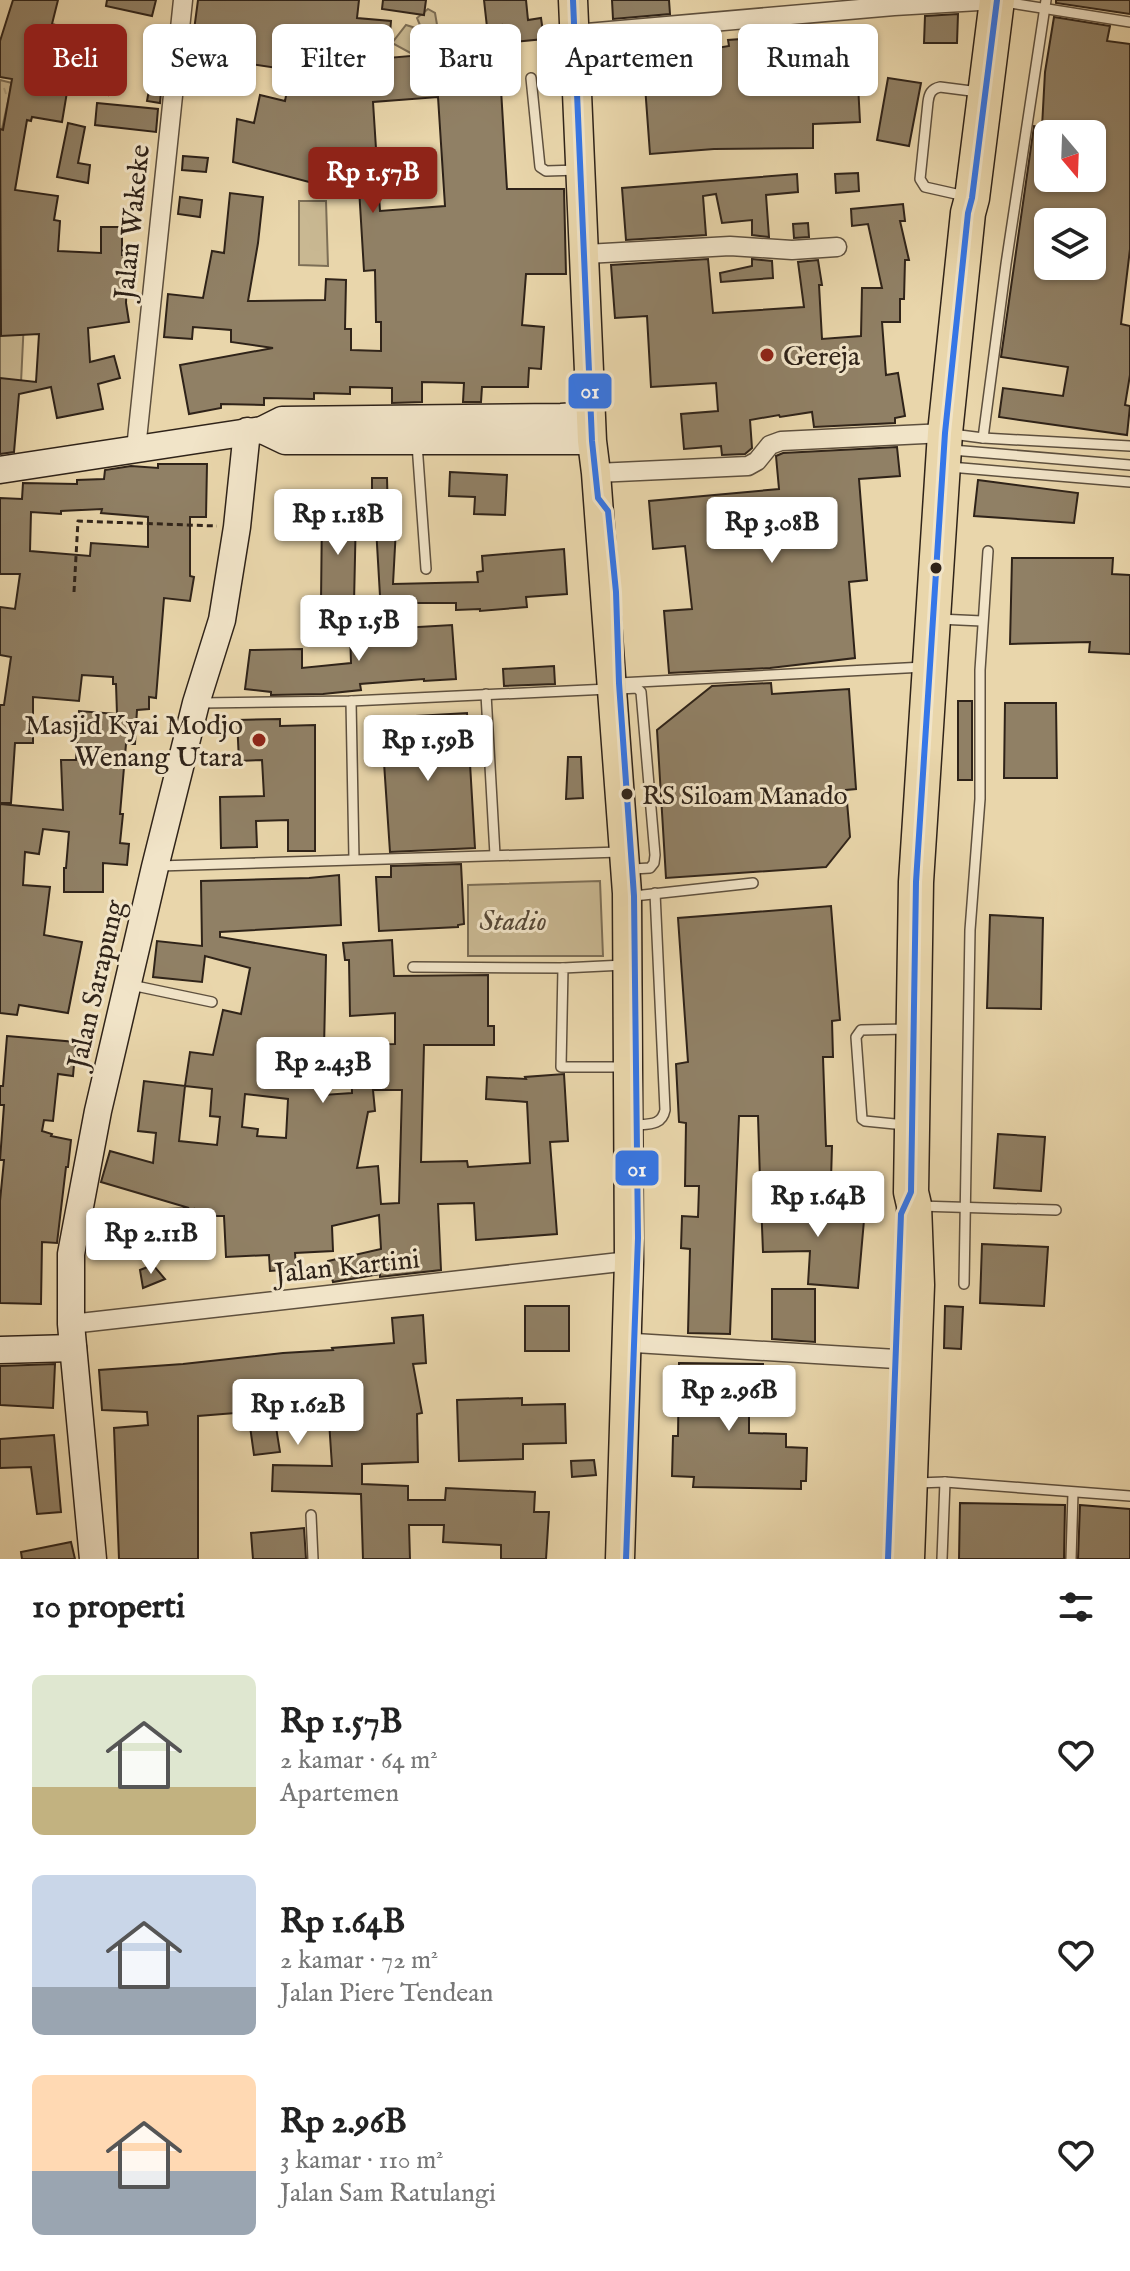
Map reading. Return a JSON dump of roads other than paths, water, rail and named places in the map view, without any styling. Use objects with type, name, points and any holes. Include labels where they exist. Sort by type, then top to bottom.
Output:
[{"type":"highway","points":[[907,1559],[917,1285],[910,1200],[916,882],[945,450],[968,213],[996,0]]},
{"type":"highway","points":[[888,1559],[901,1214],[910,1200]]},
{"type":"main road","points":[[573,0],[574,24]]},
{"type":"main road","points":[[578,96],[592,428],[634,876],[645,1124],[626,1559]]},
{"type":"main road","points":[[620,1559],[629,1261],[628,965],[634,876]]},
{"type":"street","name":"Jalan Wakeke","points":[[136,449],[183,0]]},
{"type":"street","points":[[657,24],[796,7],[894,6],[996,0]]},
{"type":"street","points":[[586,254],[730,246],[792,250],[837,247]]},
{"type":"street","points":[[0,470],[255,431],[282,420],[561,429]]},
{"type":"street","points":[[255,431],[285,441],[416,441],[592,428]]},
{"type":"street","name":"Jalan Sarapung","points":[[93,1559],[72,1336],[70,1281],[75,1228],[98,1111],[155,867],[196,703],[222,620],[255,431]]},
{"type":"street","points":[[597,486],[748,466],[757,461],[770,445],[798,439],[945,450]]},
{"type":"street","name":"Jalan Kartini","points":[[72,1336],[629,1261]]},
{"type":"street","points":[[0,1350],[72,1336]]},
{"type":"street","points":[[635,1343],[896,1359]]},
{"type":"lane","points":[[996,0],[1045,4],[1130,22]]},
{"type":"lane","points":[[983,438],[1045,4]]},
{"type":"lane","points":[[531,78],[540,167],[546,171],[582,169]]},
{"type":"lane","points":[[972,198],[922,184],[928,102],[929,94],[940,87],[985,92]]},
{"type":"lane","points":[[945,450],[983,438],[1130,446]]},
{"type":"lane","points":[[416,441],[426,569]]},
{"type":"lane","points":[[945,450],[1130,465]]},
{"type":"lane","points":[[945,450],[1130,482]]},
{"type":"lane","points":[[964,1284],[970,930],[980,799],[980,670],[988,551]]},
{"type":"lane","points":[[933,619],[982,621]]},
{"type":"lane","points":[[196,703],[351,701],[930,666]]},
{"type":"lane","points":[[486,694],[495,855]]},
{"type":"lane","points":[[351,701],[354,859]]},
{"type":"lane","points":[[155,867],[495,855],[634,876],[753,883]]},
{"type":"lane","points":[[413,967],[628,965]]},
{"type":"lane","points":[[563,968],[561,1067],[628,1067]]},
{"type":"lane","points":[[128,984],[212,1002]]},
{"type":"lane","points":[[912,1126],[862,1119],[856,1037],[861,1030],[914,1029]]},
{"type":"lane","points":[[910,1200],[967,1207],[1056,1210]]},
{"type":"lane","points":[[910,1483],[945,1482],[1130,1496]]},
{"type":"lane","points":[[942,1559],[945,1482]]},
{"type":"lane","points":[[1071,1559],[1073,1493]]},
{"type":"lane","points":[[311,1515],[313,1559]]},
{"type":"place","name":"Gereja","points":[[767,355]]},
{"type":"place","name":"Masjid Kyai Modjo Wenang Utara","points":[[259,740]]},
{"type":"place","name":"RS Siloam Manado","points":[[627,794]]},
{"type":"park label","name":"Stadio","points":[[513,920]]}]
